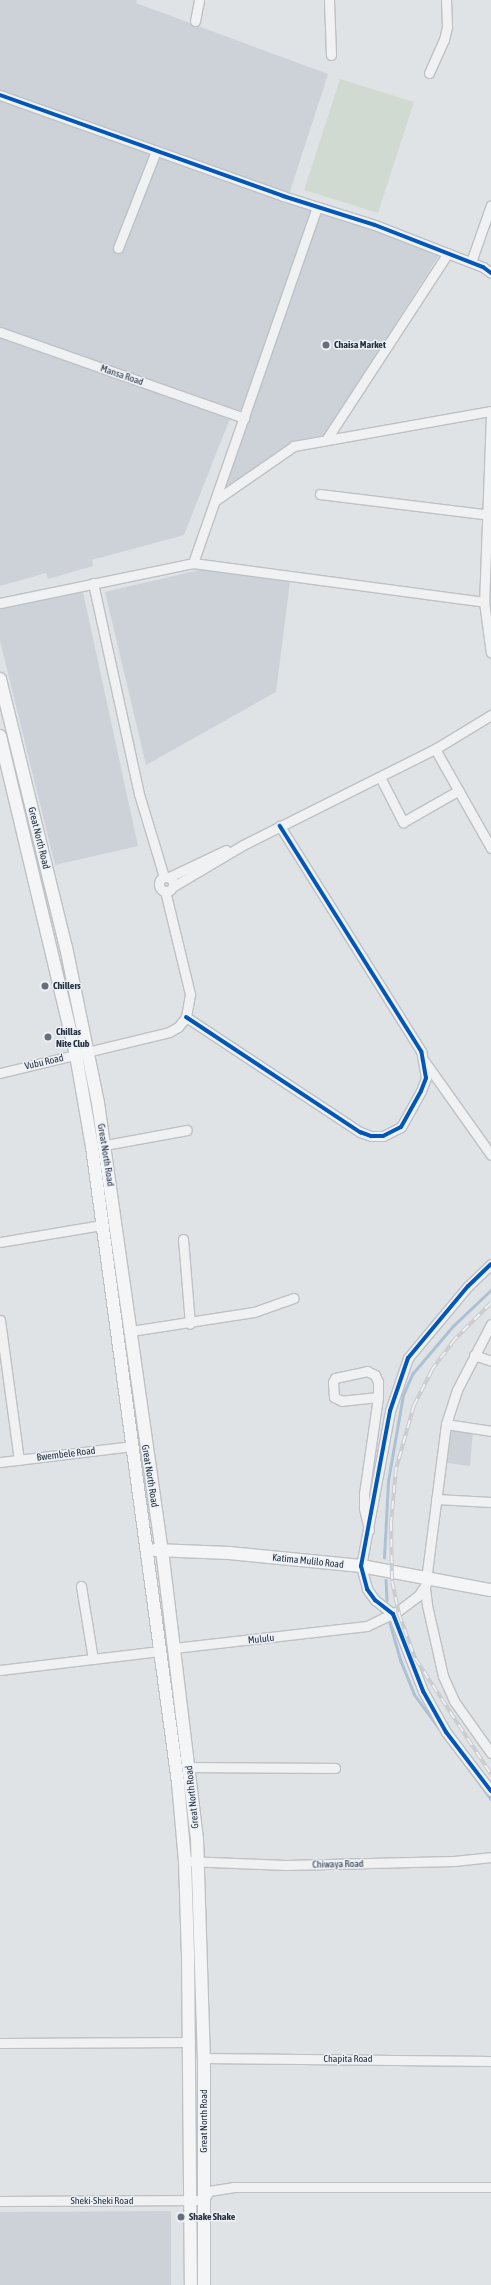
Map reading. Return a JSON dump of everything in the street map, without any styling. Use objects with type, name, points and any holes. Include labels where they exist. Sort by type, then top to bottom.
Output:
[{"type":"main road","name":"Great North Road","points":[[0,679],[89,1052],[105,1145],[162,1550],[189,1767],[198,1860],[204,2058],[204,2285]]},
{"type":"main road","name":"Great North Road","points":[[0,736],[76,1055],[102,1225],[132,1446],[148,1550],[185,1861],[190,2042],[191,2285]]},
{"type":"main road","name":"Katima Mulilo Road","points":[[148,1550],[229,1553],[361,1566],[427,1580],[491,1590]]},
{"type":"street","points":[[196,21],[199,0]]},
{"type":"street","points":[[329,0],[331,56]]},
{"type":"street","points":[[429,73],[444,40],[447,27],[446,0]]},
{"type":"street","points":[[0,95],[317,207],[375,225],[471,262],[491,272]]},
{"type":"street","points":[[118,248],[156,151]]},
{"type":"street","points":[[471,262],[491,205]]},
{"type":"street","points":[[193,563],[317,207]]},
{"type":"street","points":[[326,440],[448,253]]},
{"type":"street","name":"Mansa Road","points":[[0,332],[244,418]]},
{"type":"street","points":[[216,500],[294,446],[491,412],[489,516],[484,602],[491,653]]},
{"type":"street","points":[[320,494],[489,516]]},
{"type":"street","points":[[0,603],[193,563],[484,602]]},
{"type":"street","points":[[93,583],[139,794],[166,877],[174,886]]},
{"type":"street","points":[[425,1062],[423,1085],[401,1127],[384,1136],[371,1136],[360,1132],[186,1017],[190,994],[165,891],[159,886],[166,877],[243,845],[380,777],[435,749],[491,715]]},
{"type":"street","points":[[435,749],[491,848]]},
{"type":"street","points":[[380,777],[403,822],[458,790]]},
{"type":"street","points":[[280,826],[421,1051],[425,1062],[491,1155]]},
{"type":"street","points":[[165,891],[237,851],[243,845]]},
{"type":"street","name":"Vubu Road","points":[[0,1073],[169,1032],[186,1017]]},
{"type":"street","points":[[105,1145],[187,1130]]},
{"type":"street","points":[[0,1242],[102,1225]]},
{"type":"street","points":[[183,1239],[190,1324]]},
{"type":"street","points":[[491,1264],[468,1286],[408,1358],[390,1411],[369,1532],[361,1566],[371,1595],[393,1614],[422,1692],[446,1732],[491,1791]]},
{"type":"street","points":[[131,1331],[190,1324],[254,1312],[294,1298]]},
{"type":"street","points":[[0,1320],[20,1460]]},
{"type":"street","points":[[491,1324],[457,1390],[446,1424],[427,1580],[427,1606],[443,1676],[454,1701],[491,1753]]},
{"type":"street","points":[[474,1355],[491,1361]]},
{"type":"street","points":[[369,1532],[365,1519],[364,1494],[378,1397],[378,1382],[375,1374],[367,1371],[340,1375],[333,1382],[334,1397],[342,1401],[378,1397]]},
{"type":"street","points":[[446,1424],[491,1431]]},
{"type":"street","name":"Bwembele Road","points":[[0,1462],[132,1446]]},
{"type":"street","points":[[436,1499],[491,1502]]},
{"type":"street","name":"Mululu","points":[[174,1648],[349,1630],[367,1626],[393,1614],[418,1596],[427,1580]]},
{"type":"street","points":[[81,1586],[93,1659]]},
{"type":"street","points":[[0,1670],[160,1651]]},
{"type":"street","points":[[189,1767],[335,1768]]},
{"type":"street","name":"Chiwaya Road","points":[[185,1861],[198,1860],[286,1865],[454,1861],[491,1857]]},
{"type":"street","points":[[0,2043],[190,2042]]},
{"type":"street","name":"Chapita Road","points":[[204,2058],[491,2061]]},
{"type":"street","points":[[204,2200],[213,2189],[233,2187],[491,2187]]},
{"type":"street","name":"Sheki-Sheki Road","points":[[0,2201],[204,2200]]},
{"type":"shaded area","points":[[0,0],[137,0],[136,3],[328,74],[289,195],[318,209],[440,254],[324,436],[293,443],[221,492],[242,417],[229,421],[184,535],[92,560],[93,566],[48,579],[46,573],[0,586]]},
{"type":"shaded area","points":[[340,79],[414,102],[378,213],[304,190]]},
{"type":"shaded area","points":[[203,569],[290,582],[276,692],[146,765],[105,592]]},
{"type":"shaded area","points":[[83,592],[138,846],[55,865],[0,641],[0,609]]},
{"type":"shaded area","points":[[450,1429],[473,1431],[470,1466],[446,1463]]},
{"type":"shaded area","points":[[171,2211],[171,2285],[0,2285],[0,2212]]},
{"type":"waterway","points":[[384,1558],[388,1481],[403,1395],[413,1373],[453,1326],[491,1290]]},
{"type":"waterway","points":[[386,1580],[387,1600]]},
{"type":"waterway","points":[[390,1623],[401,1661],[414,1694],[491,1799]]},
{"type":"railway","points":[[491,1303],[455,1339],[432,1370],[414,1405],[396,1469],[391,1523],[392,1581],[399,1614],[415,1658],[491,1774]]},
{"type":"cycle path","points":[[0,95],[283,196],[375,225],[483,267],[491,273]]},
{"type":"cycle path","points":[[186,1017],[360,1132],[371,1136],[383,1136],[401,1127],[421,1091],[426,1078],[421,1051],[280,826]]},
{"type":"cycle path","points":[[491,1264],[468,1286],[408,1358],[390,1411],[361,1566],[367,1589],[375,1600],[393,1614],[423,1691],[446,1732],[491,1791]]},
{"type":"place","name":"Chaisa Market","points":[[326,345]]},
{"type":"place","name":"Chillers","points":[[45,986]]},
{"type":"place","name":"Chillas Nite Club","points":[[48,1037]]},
{"type":"place","name":"Shake Shake","points":[[181,2217]]}]
